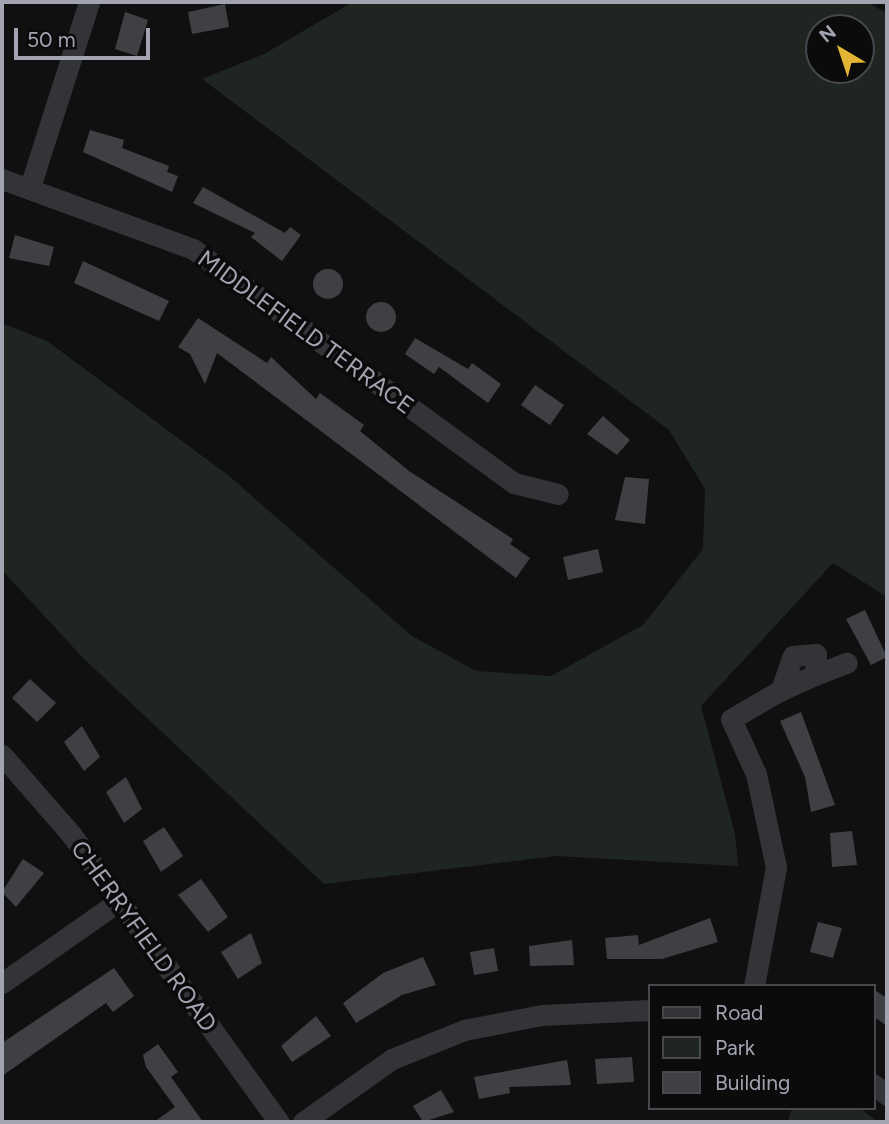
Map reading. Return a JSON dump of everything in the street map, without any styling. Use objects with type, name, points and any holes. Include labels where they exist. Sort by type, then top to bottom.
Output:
[{"type":"street","points":[[30,187],[89,2]]},
{"type":"street","name":"MIDDLEFIELD TERRACE","points":[[2,179],[30,187],[193,249],[514,483],[558,494]]},
{"type":"street","points":[[754,984],[776,867],[756,774],[731,719],[781,690],[793,656],[802,651],[816,654],[815,675],[848,663]]},
{"type":"street","name":"CHERRYFIELD ROAD","points":[[2,755],[119,901],[279,1122]]},
{"type":"street","points":[[2,983],[119,901]]},
{"type":"street","points":[[303,1122],[369,1073],[437,1039],[542,1015],[648,1010]]},
{"type":"green space","points":[[353,2],[866,2],[887,13],[887,597],[833,563],[701,706],[735,834],[738,866],[556,856],[324,884],[83,658],[2,570],[2,323],[47,341],[228,475],[412,636],[476,671],[551,676],[643,625],[703,549],[705,489],[669,430],[202,79],[264,54]]},
{"type":"green space","points":[[791,1110],[863,1110],[878,1122],[788,1122]]},
{"type":"building","points":[[225,4],[229,27],[192,34],[188,12]]},
{"type":"building","points":[[125,12],[148,20],[137,56],[115,49]]},
{"type":"building","points":[[90,130],[124,140],[122,148],[169,166],[167,172],[178,176],[172,192],[83,152]]},
{"type":"building","points":[[203,187],[285,233],[290,227],[301,235],[282,261],[251,237],[255,233],[193,203]]},
{"type":"building","points":[[15,235],[54,247],[49,266],[9,258]]},
{"type":"building","points":[[83,261],[169,301],[159,321],[74,283]]},
{"type":"building","points":[[328,269],[339,273],[343,284],[339,295],[328,299],[317,295],[313,284],[317,273]]},
{"type":"building","points":[[381,302],[392,306],[396,317],[392,328],[381,332],[370,328],[366,317],[370,306]]},
{"type":"building","points":[[198,318],[267,363],[271,357],[316,399],[320,393],[364,425],[360,431],[409,471],[513,539],[510,544],[530,558],[516,578],[217,353],[205,384],[190,354],[178,347]]},
{"type":"building","points":[[415,338],[468,369],[472,363],[501,384],[488,403],[439,367],[434,374],[405,354]]},
{"type":"building","points":[[535,385],[564,405],[550,425],[521,405]]},
{"type":"building","points":[[603,416],[630,440],[617,455],[587,434]]},
{"type":"building","points":[[625,477],[649,479],[645,524],[615,520]]},
{"type":"building","points":[[598,549],[603,572],[568,580],[563,557]]},
{"type":"building","points":[[865,610],[887,657],[871,665],[846,619]]},
{"type":"building","points":[[30,679],[56,703],[37,722],[12,698]]},
{"type":"building","points":[[801,712],[835,805],[811,812],[805,777],[780,721]]},
{"type":"building","points":[[82,726],[100,757],[84,771],[64,742]]},
{"type":"building","points":[[126,777],[142,809],[124,823],[106,792]]},
{"type":"building","points":[[164,827],[183,856],[161,872],[143,841]]},
{"type":"building","points":[[852,831],[857,865],[832,867],[830,833]]},
{"type":"building","points":[[23,859],[44,873],[16,907],[2,892]]},
{"type":"building","points":[[201,879],[228,917],[208,932],[178,895]]},
{"type":"building","points":[[710,918],[718,942],[662,959],[607,959],[605,938],[638,935],[639,945]]},
{"type":"building","points":[[818,922],[842,928],[833,958],[810,952]]},
{"type":"building","points":[[251,933],[262,963],[238,979],[221,952]]},
{"type":"building","points":[[572,940],[574,965],[530,966],[529,946]]},
{"type":"building","points":[[494,948],[498,971],[474,975],[470,952]]},
{"type":"building","points":[[423,957],[436,985],[402,995],[356,1023],[343,1003],[383,973]]},
{"type":"building","points":[[114,968],[134,996],[113,1012],[106,1003],[2,1076],[2,1043]]},
{"type":"building","points":[[875,990],[887,998],[887,1026],[875,1017]]},
{"type":"building","points":[[316,1016],[331,1036],[292,1062],[281,1046]]},
{"type":"building","points":[[158,1044],[178,1072],[171,1077],[203,1122],[154,1122],[175,1107],[146,1067],[143,1055]]},
{"type":"building","points":[[632,1057],[634,1082],[597,1084],[595,1059]]},
{"type":"building","points":[[567,1060],[571,1085],[509,1087],[510,1093],[479,1099],[474,1077]]},
{"type":"building","points":[[441,1090],[454,1112],[423,1122],[413,1106]]}]
